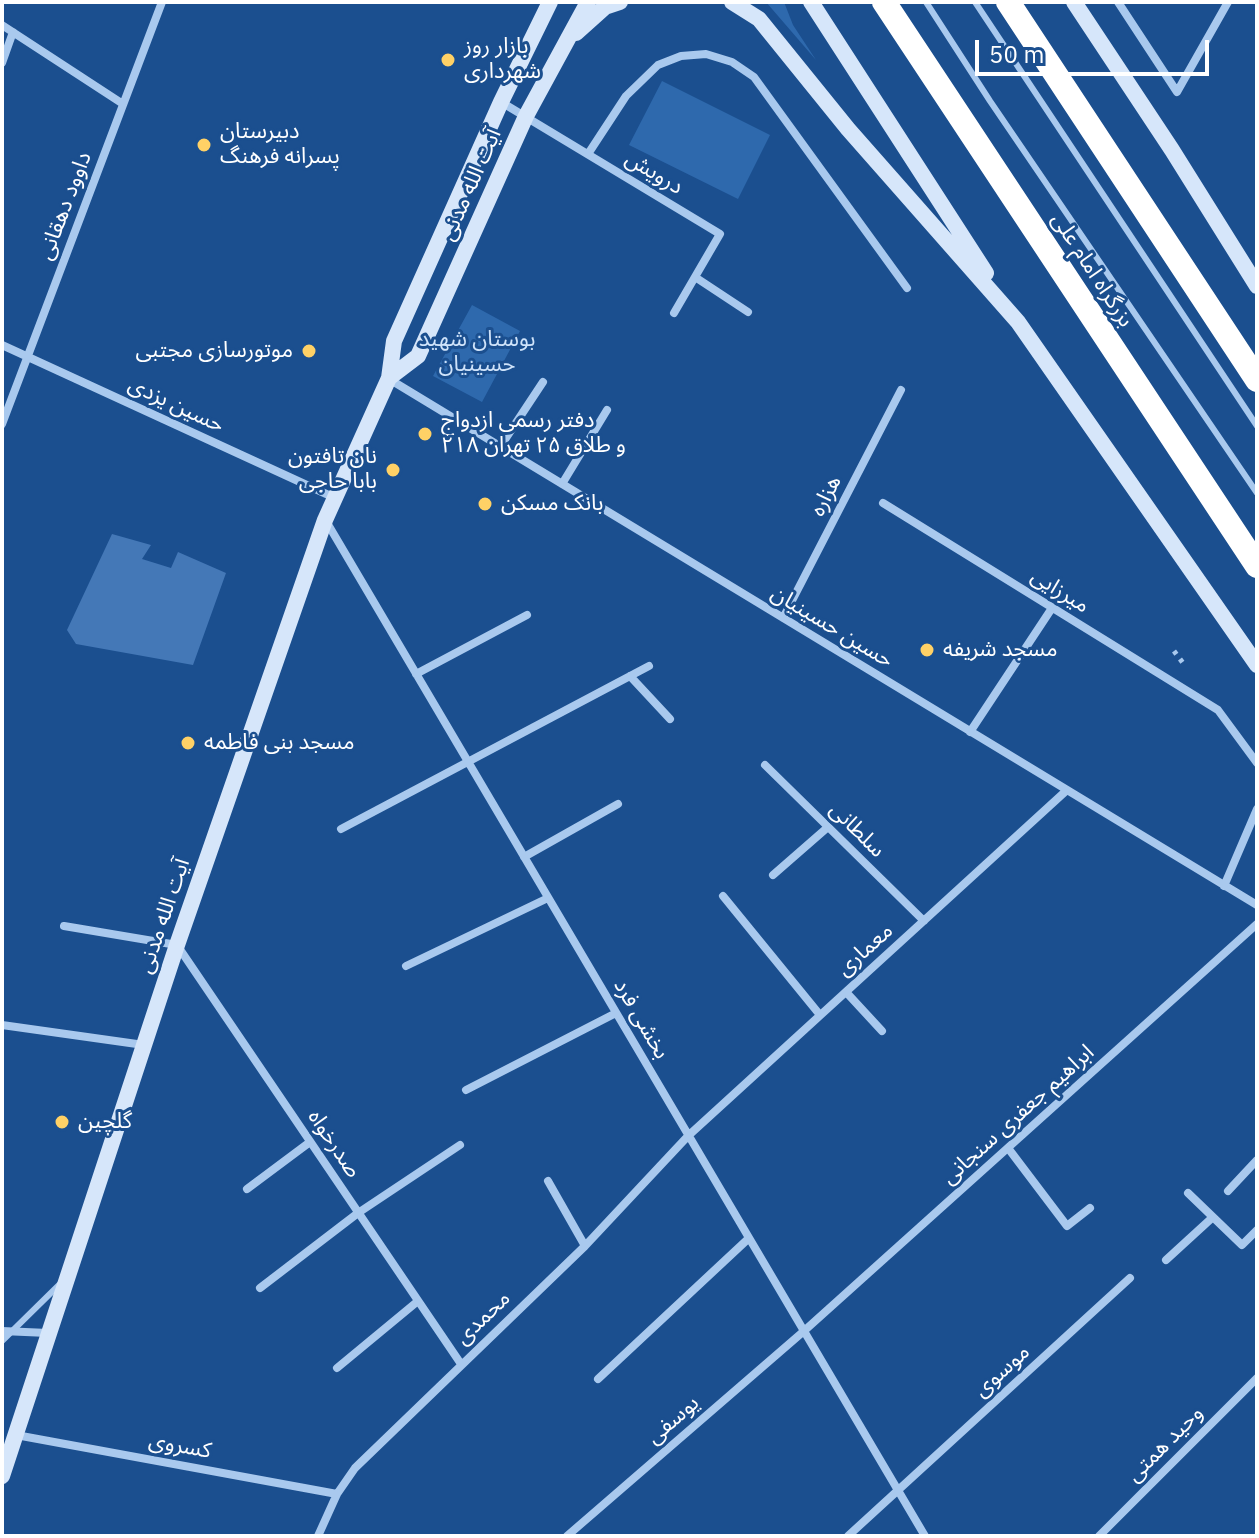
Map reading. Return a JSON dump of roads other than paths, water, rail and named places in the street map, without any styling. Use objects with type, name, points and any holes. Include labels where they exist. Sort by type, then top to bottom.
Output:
[{"type":"highway","name":"بزرگراه امام علی","points":[[884,2],[1257,566]]},
{"type":"highway","points":[[1008,2],[1257,380]]},
{"type":"main road","points":[[542,2],[535,32],[563,45],[605,7],[620,2]]},
{"type":"main road","name":"آیت الله مدنی","points":[[2,1476],[177,945],[325,520],[389,378],[394,341],[501,102],[550,2]]},
{"type":"main road","name":"آیت الله مدنی","points":[[389,378],[418,356],[526,116],[588,2]]},
{"type":"main road","points":[[732,2],[759,19],[848,129],[1018,322]]},
{"type":"main road","points":[[811,2],[1018,322],[1257,665]]},
{"type":"main road","points":[[1074,2],[1257,286]]},
{"type":"street","name":"داوود دهقانی","points":[[2,424],[162,2]]},
{"type":"street","points":[[1118,2],[1177,92],[1228,2]]},
{"type":"street","points":[[2,25],[123,104]]},
{"type":"street","points":[[2,63],[13,32]]},
{"type":"street","points":[[588,154],[626,96],[658,65],[681,56],[706,54],[732,62],[754,77],[907,288]]},
{"type":"street","name":"درویش","points":[[501,102],[720,234],[674,313]]},
{"type":"street","points":[[695,277],[748,312]]},
{"type":"street","name":"حسین یزدی","points":[[2,345],[335,498]]},
{"type":"street","name":"حسین حسینیان","points":[[389,378],[1257,905]]},
{"type":"street","points":[[500,447],[543,382]]},
{"type":"street","name":"هزاره","points":[[783,618],[901,390]]},
{"type":"street","points":[[562,484],[607,410]]},
{"type":"street","name":"میرزایی","points":[[883,503],[1218,710],[1257,763]]},
{"type":"street","name":"بخشی فرد","points":[[325,520],[925,1536]]},
{"type":"street","points":[[970,732],[1052,608]]},
{"type":"street","points":[[416,674],[527,615]]},
{"type":"street","points":[[341,829],[649,666]]},
{"type":"street","points":[[630,676],[670,719]]},
{"type":"street","name":"سلطانی","points":[[765,765],[924,921]]},
{"type":"street","name":"معماری","points":[[688,1136],[1067,790]]},
{"type":"street","points":[[524,857],[618,804]]},
{"type":"street","points":[[1224,886],[1257,809]]},
{"type":"street","points":[[773,875],[828,827]]},
{"type":"street","points":[[723,896],[820,1015]]},
{"type":"street","points":[[406,966],[548,898]]},
{"type":"street","name":"ابراهیم جعفری سنجانی","points":[[804,1331],[1257,924]]},
{"type":"street","points":[[64,926],[177,945]]},
{"type":"street","name":"صدرخواه","points":[[177,945],[461,1364]]},
{"type":"street","points":[[846,992],[882,1031]]},
{"type":"street","points":[[466,1090],[616,1013]]},
{"type":"street","points":[[2,1025],[144,1045]]},
{"type":"street","name":"محمدی","points":[[318,1536],[337,1494],[355,1468],[585,1246],[688,1136]]},
{"type":"street","points":[[247,1189],[310,1142]]},
{"type":"street","points":[[260,1288],[358,1213],[460,1145]]},
{"type":"street","points":[[1008,1148],[1067,1226],[1090,1208]]},
{"type":"street","points":[[1228,1191],[1257,1160]]},
{"type":"street","points":[[548,1181],[585,1246]]},
{"type":"street","points":[[1188,1193],[1242,1245],[1257,1230]]},
{"type":"street","points":[[1166,1260],[1213,1217]]},
{"type":"street","points":[[598,1379],[748,1239]]},
{"type":"street","name":"موسوی","points":[[848,1536],[1130,1278]]},
{"type":"street","points":[[337,1368],[418,1301]]},
{"type":"street","points":[[7,1331],[48,1333]]},
{"type":"street","name":"یوسفی","points":[[567,1536],[804,1331]]},
{"type":"street","name":"وحید همتی","points":[[1099,1536],[1257,1378]]},
{"type":"street","name":"کسروی","points":[[16,1435],[337,1494]]},
{"type":"lane","points":[[926,2],[1257,493]]},
{"type":"lane","points":[[975,2],[1257,426]]},
{"type":"lane","points":[[2,1341],[7,1331],[67,1277]]},
{"type":"place","name":"بازار روز شهرداری","points":[[448,60]]},
{"type":"place","name":"دبیرستان پسرانه فرهنگ","points":[[204,145]]},
{"type":"place","name":"موتورسازی مجتبی","points":[[309,351]]},
{"type":"place","name":"دفتر رسمی ازدواج ۲۱۸ و طلاق ۲۵ تهران","points":[[425,434]]},
{"type":"place","name":"نان تافتون بابا حاجی","points":[[393,470]]},
{"type":"place","name":"بانک مسکن","points":[[485,504]]},
{"type":"place","name":"مسجد شریفه","points":[[927,650]]},
{"type":"place","name":"مسجد بنی فاطمه","points":[[188,743]]},
{"type":"place","name":"گلچین","points":[[62,1122]]},
{"type":"park label","name":"بوستان شهید حسینیان","points":[[477,352]]}]
